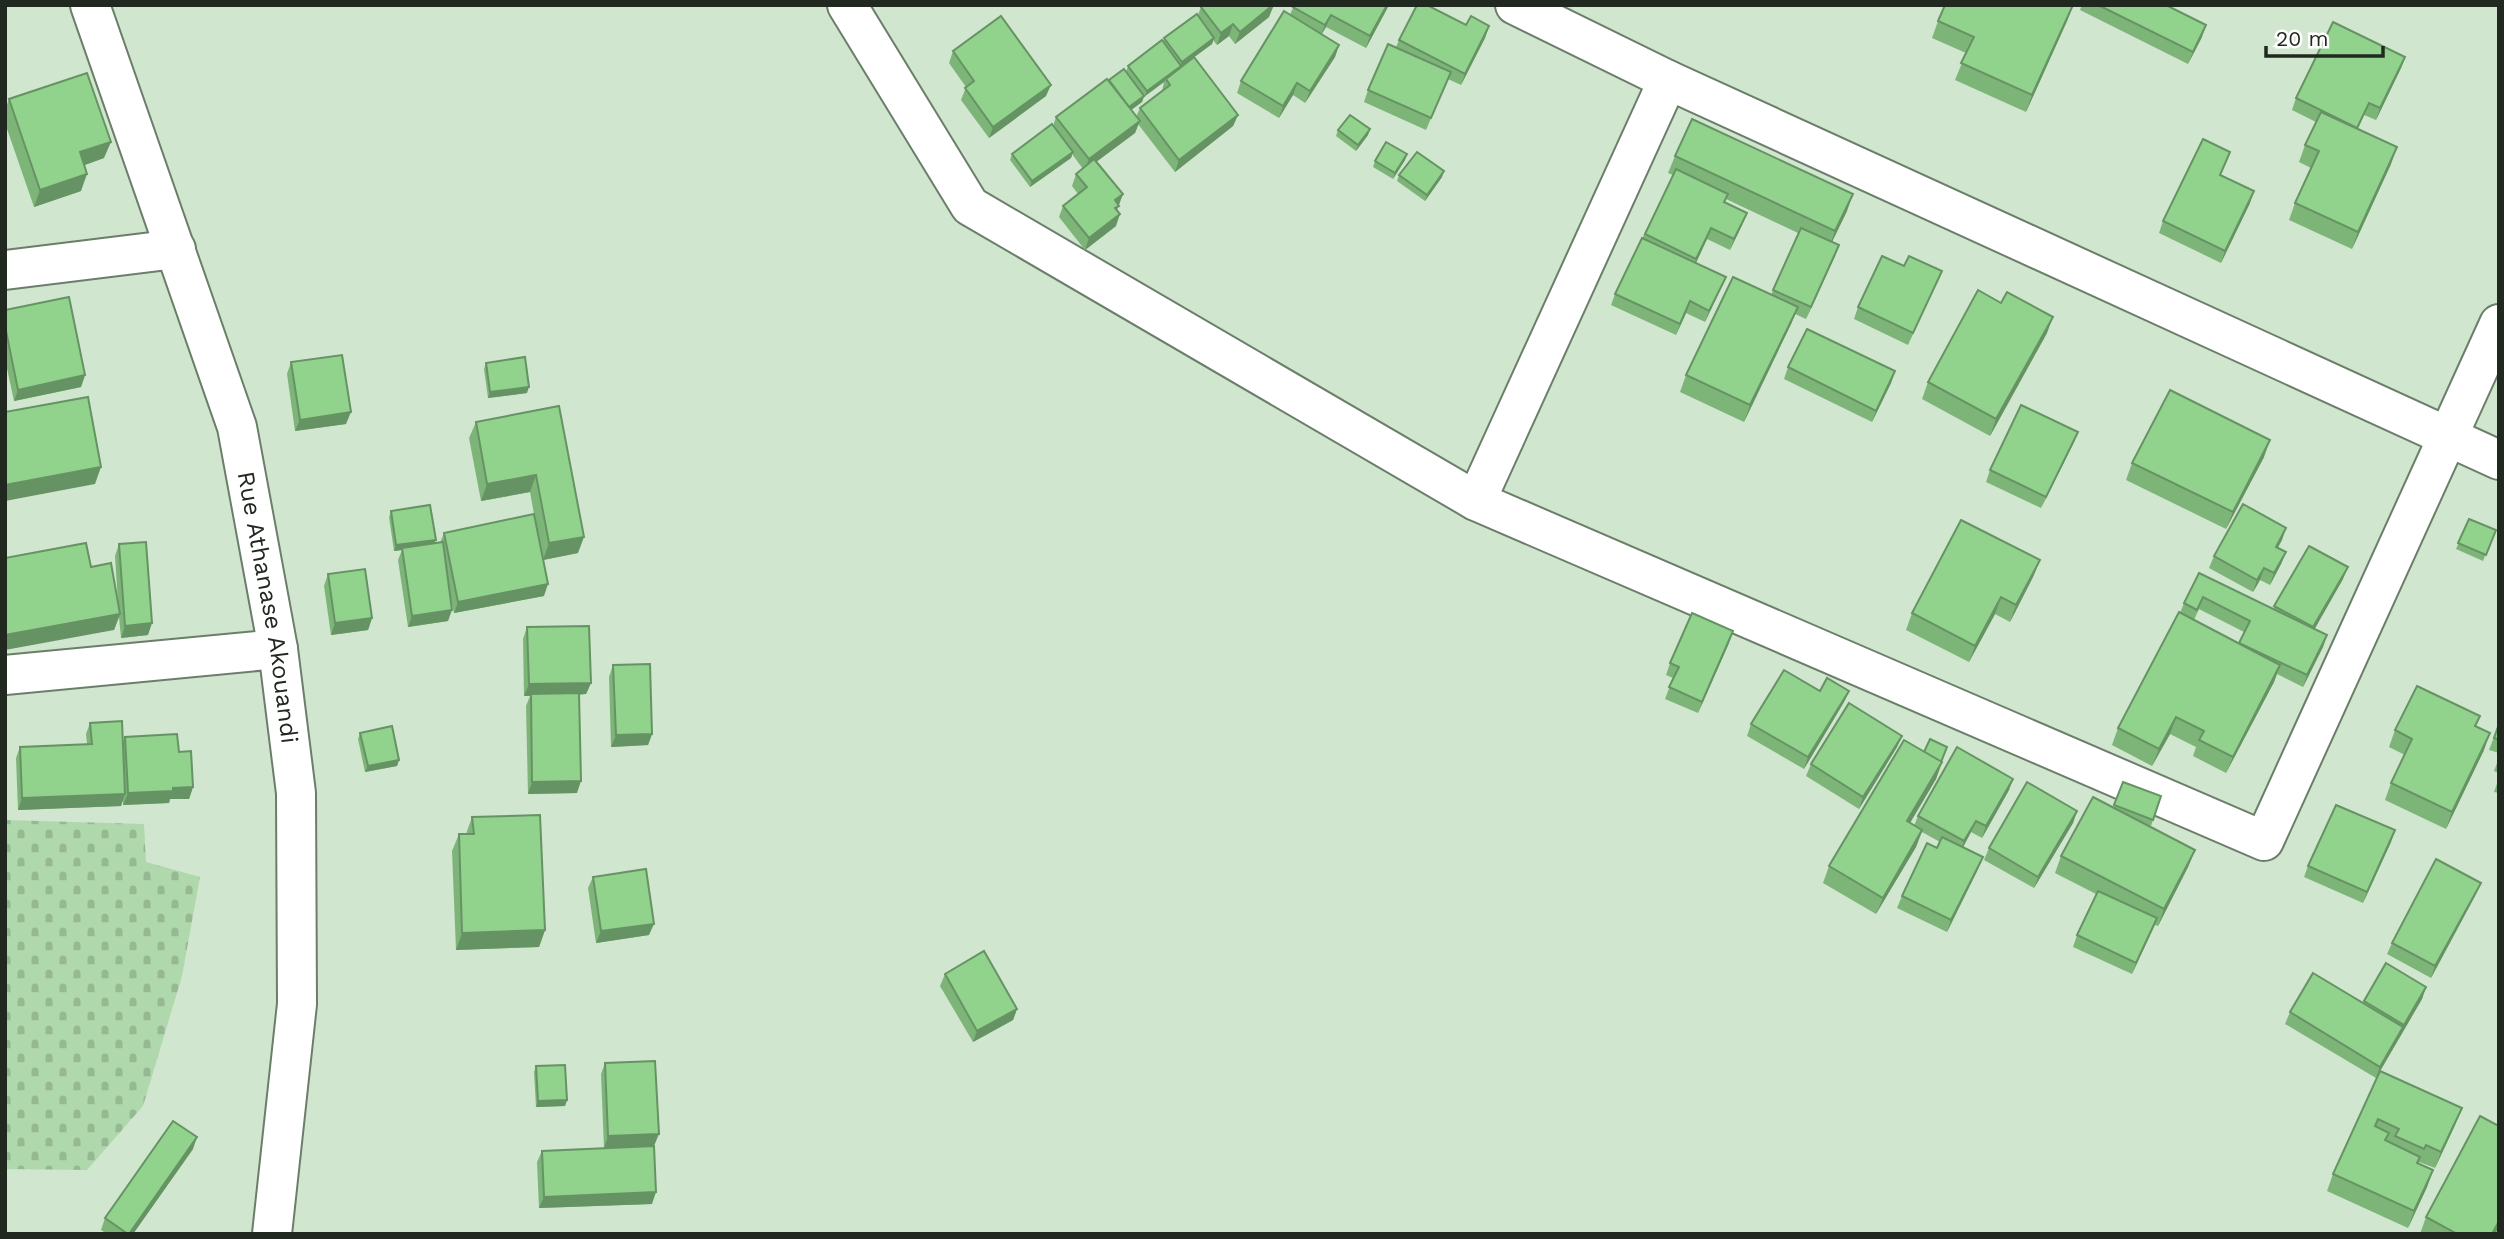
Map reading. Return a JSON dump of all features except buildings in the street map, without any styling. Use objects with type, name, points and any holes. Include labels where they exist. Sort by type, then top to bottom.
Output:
[{"type":"street","name":"Rue Athanase Akouandi","points":[[90,5],[237,427],[278,649],[296,793],[297,1004],[272,1234]]},
{"type":"street","points":[[847,5],[970,206],[1476,501],[2264,841],[2499,324]]},
{"type":"street","points":[[1516,5],[1668,80],[2499,460]]},
{"type":"street","points":[[1476,501],[1668,80]]},
{"type":"street","points":[[5,270],[176,248]]},
{"type":"street","points":[[5,675],[278,649]]},
{"type":"green space","points":[[5,820],[144,824],[146,862],[200,877],[182,976],[143,1106],[87,1170],[5,1169]]}]
